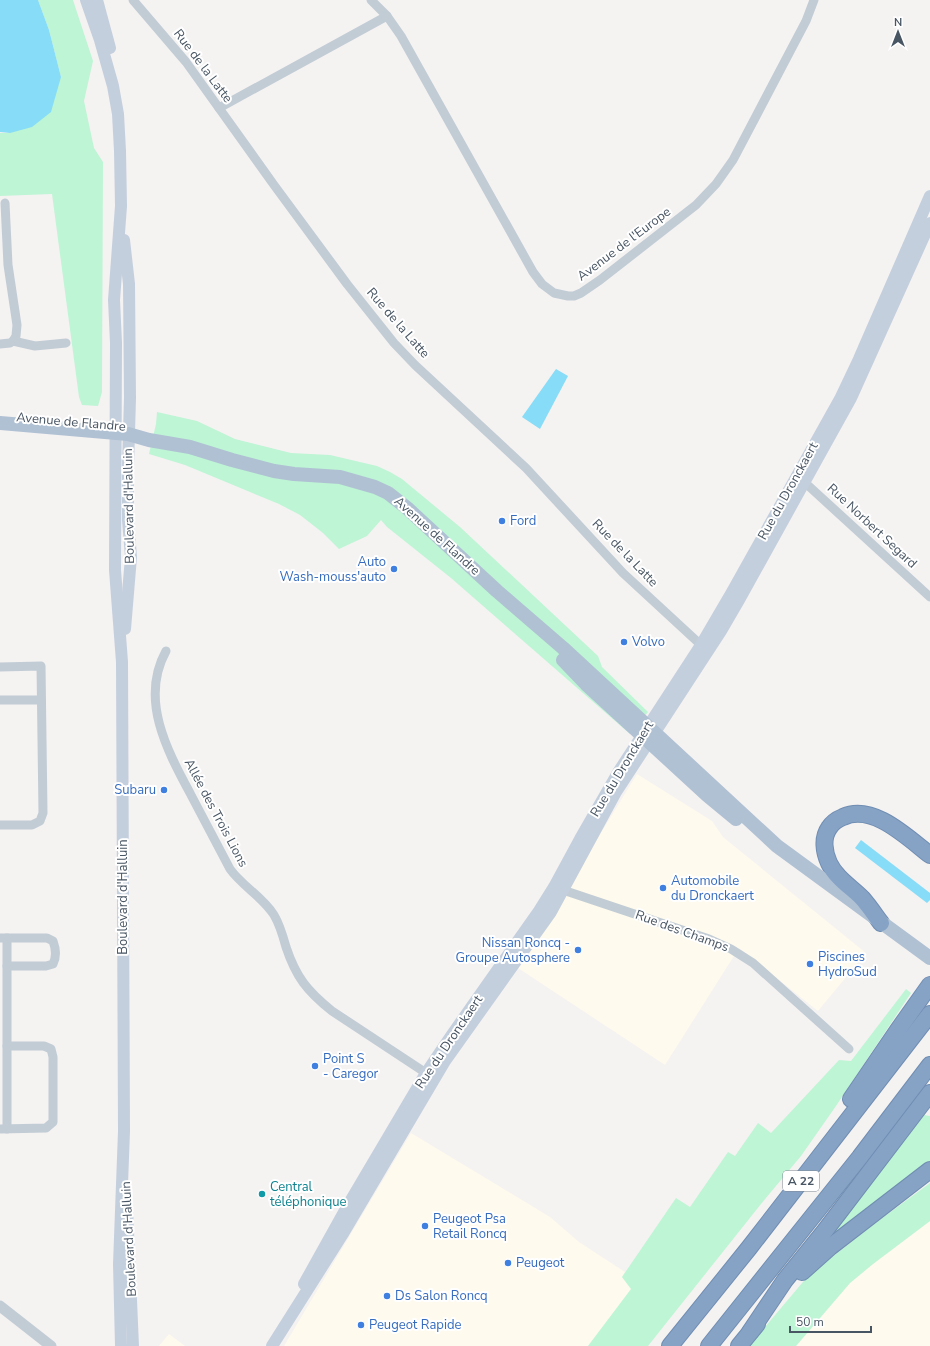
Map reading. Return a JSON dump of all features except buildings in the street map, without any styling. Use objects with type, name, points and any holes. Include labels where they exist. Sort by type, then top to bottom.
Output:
[{"type":"highway","points":[[881,922],[862,898],[844,882],[829,864],[826,856],[824,840],[830,826],[848,814],[866,814],[886,822],[899,830],[930,855]]},
{"type":"highway","points":[[749,1248],[780,1196],[831,1129],[898,1030],[930,986]]},
{"type":"highway","name":"A 22","points":[[670,1346],[749,1248],[930,1014]]},
{"type":"highway","name":"A 22","points":[[709,1346],[850,1169],[930,1065]]},
{"type":"highway","points":[[750,1332],[785,1280],[824,1232],[930,1093]]},
{"type":"highway","points":[[739,1346],[807,1266],[930,1170]]},
{"type":"main road","name":"Boulevard d'Halluin","points":[[86,0],[108,64],[116,102]]},
{"type":"main road","name":"Boulevard d'Halluin","points":[[97,0],[110,47],[115,84],[120,151],[121,206],[129,284],[115,570],[122,662],[124,1131],[133,1346]]},
{"type":"main road","name":"Rue du Dronckaert","points":[[648,733],[727,621],[801,479],[928,222],[930,196]]},
{"type":"main road","name":"Avenue de Flandre","points":[[0,418],[55,419],[193,440],[223,451],[256,466],[283,472],[340,477],[382,490],[407,508],[497,590],[586,684],[648,733]]},
{"type":"main road","name":"Avenue de Flandre","points":[[0,423],[122,429]]},
{"type":"main road","name":"Rue du Dronckaert","points":[[272,1346],[341,1238],[445,1061],[545,921],[559,889],[605,812],[648,733],[743,572],[801,479]]},
{"type":"main road","points":[[648,733],[717,805],[930,958]]},
{"type":"main road","name":"Rue du Dronckaert","points":[[285,1325],[290,1312],[315,1264],[426,1073],[536,916],[559,889]]},
{"type":"main road","name":"Boulevard d'Halluin","points":[[121,1346],[119,1248],[124,1131]]},
{"type":"street","name":"Rue de la Latte","points":[[133,0],[186,62],[343,278],[394,343],[415,365],[526,468],[623,574],[701,645]]},
{"type":"street","name":"Avenue de l'Europe","points":[[371,0],[387,16],[401,36],[533,272],[542,284],[554,292],[561,295],[574,296],[595,284],[658,235],[696,205],[716,184],[737,153],[806,21],[814,0]]},
{"type":"street","points":[[219,108],[387,16]]},
{"type":"street","points":[[5,203],[3,245],[8,265],[17,326],[16,336],[13,341]]},
{"type":"street","points":[[0,344],[10,343],[13,341],[35,346],[66,342]]},
{"type":"street","name":"Rue Norbert Segard","points":[[801,479],[930,597]]},
{"type":"street","name":"Allée des Trois Lions","points":[[166,651],[160,661],[155,687],[156,708],[161,732],[171,757],[230,869],[236,878],[265,904],[274,915],[281,928],[298,976],[307,989],[332,1011],[426,1073]]},
{"type":"street","points":[[0,667],[41,666],[42,817],[40,821],[32,825],[0,825]]},
{"type":"street","points":[[0,700],[41,700]]},
{"type":"street","name":"Rue des Champs","points":[[559,889],[709,939],[731,949],[753,963],[849,1049]]},
{"type":"street","points":[[7,966],[46,966],[53,964],[56,959],[56,947],[53,941],[47,938],[4,938],[7,966],[7,1046],[3,1129],[42,1128],[50,1125],[53,1118],[54,1095],[53,1057],[51,1049],[44,1046],[7,1046]]},
{"type":"street","points":[[0,1306],[50,1345]]},
{"type":"shaded area","points":[[637,774],[712,821],[723,837],[866,953],[818,1011],[739,948],[665,1065],[518,968]]},
{"type":"shaded area","points":[[411,1133],[550,1217],[579,1242],[625,1272],[622,1277],[632,1289],[588,1346],[284,1346]]},
{"type":"shaded area","points":[[930,1221],[930,1346],[796,1346],[850,1283]]},
{"type":"shaded area","points":[[169,1334],[185,1346],[159,1346]]},
{"type":"green space","points":[[38,0],[73,0],[93,61],[84,101],[94,148],[103,162],[102,392],[98,406],[82,405],[79,397],[52,194],[0,196],[0,133],[10,133],[61,77],[49,30]]},
{"type":"green space","points":[[157,412],[197,421],[235,439],[291,453],[330,455],[377,466],[402,479],[460,527],[598,656],[602,667],[648,712],[630,734],[451,578],[387,527],[381,520],[367,536],[339,549],[323,533],[300,515],[279,504],[185,465],[149,454],[156,424]]},
{"type":"green space","points":[[906,989],[911,993],[801,1156],[648,1346],[588,1346],[631,1289],[622,1277],[676,1198],[690,1207],[728,1152],[735,1156],[758,1123],[771,1133],[839,1060],[851,1061]]},
{"type":"green space","points":[[924,1115],[930,1116],[930,1161],[824,1243]]},
{"type":"green space","points":[[930,1183],[930,1221],[850,1283],[796,1346],[749,1346],[808,1276],[874,1224]]},
{"type":"water","points":[[0,0],[38,0],[49,30],[61,77],[51,112],[32,127],[10,133],[0,132]]},
{"type":"water","points":[[556,369],[568,376],[540,429],[522,417]]},
{"type":"water","points":[[861,840],[930,893],[930,900],[927,903],[855,848]]},
{"type":"place","name":"Ford","points":[[502,521]]},
{"type":"place","name":"Auto Wash-mouss'auto","points":[[394,569]]},
{"type":"place","name":"Volvo","points":[[624,642]]},
{"type":"place","name":"Subaru","points":[[164,790]]},
{"type":"place","name":"Automobile du Dronckaert","points":[[663,888]]},
{"type":"place","name":"Nissan Roncq - Groupe Autosphere","points":[[578,950]]},
{"type":"place","name":"Piscines HydroSud","points":[[810,964]]},
{"type":"place","name":"Point S - Caregor","points":[[315,1066]]},
{"type":"place","name":"Central téléphonique","points":[[262,1194]]},
{"type":"place","name":"Peugeot Psa Retail Roncq","points":[[425,1226]]},
{"type":"place","name":"Peugeot","points":[[508,1263]]},
{"type":"place","name":"Ds Salon Roncq","points":[[387,1296]]},
{"type":"place","name":"Peugeot Rapide","points":[[361,1325]]}]
